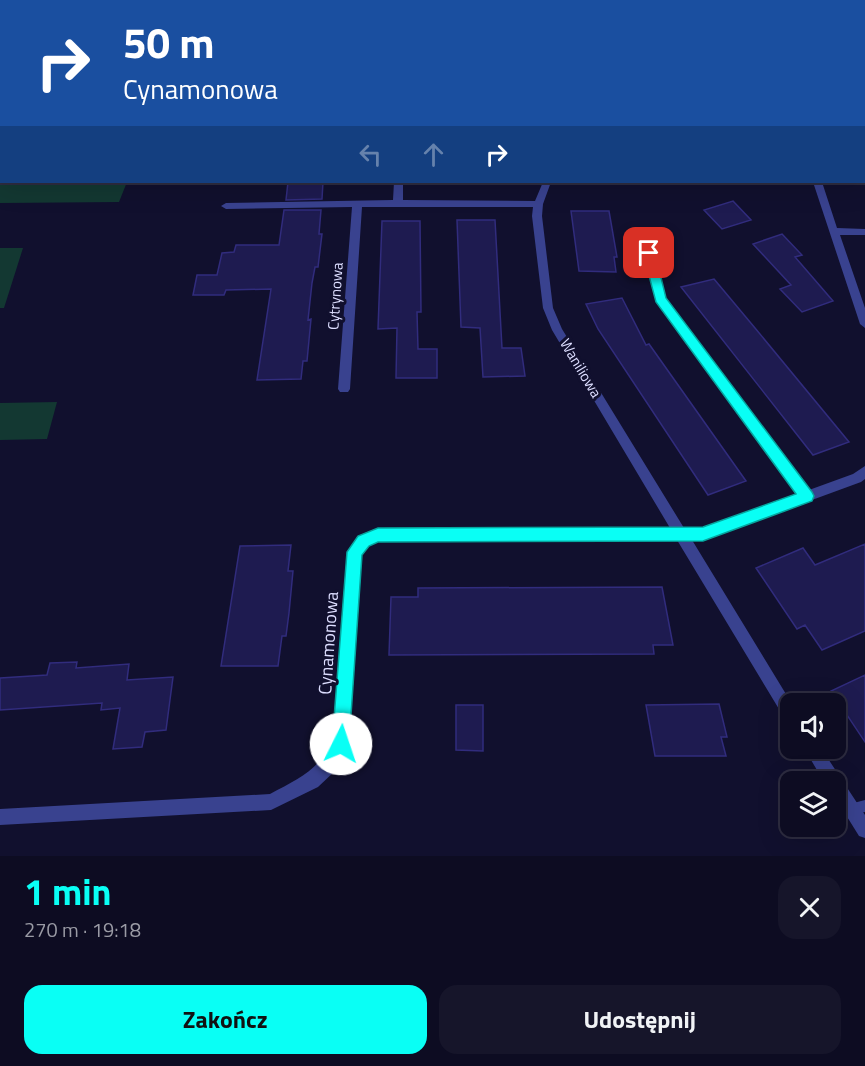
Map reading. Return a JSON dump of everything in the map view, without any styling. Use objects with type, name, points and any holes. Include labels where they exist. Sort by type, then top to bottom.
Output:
[{"type":"street","points":[[398,183],[398,203]]},
{"type":"street","name":"Waniliowa","points":[[547,183],[538,204],[544,272],[551,316],[557,330],[780,697]]},
{"type":"street","points":[[817,183],[865,324]]},
{"type":"street","points":[[226,206],[398,203],[538,204]]},
{"type":"street","name":"Cytrynowa","points":[[344,389],[357,204]]},
{"type":"street","points":[[834,231],[865,232]]},
{"type":"street","points":[[649,253],[660,299],[807,496]]},
{"type":"street","points":[[683,536],[703,534],[865,472]]},
{"type":"street","name":"Cynamonowa","points":[[0,817],[272,802],[312,781],[330,764],[341,744],[354,552],[363,541],[378,535],[683,536]]},
{"type":"street","points":[[846,796],[858,808],[865,830]]},
{"type":"green space","points":[[0,183],[127,183],[119,202],[0,203]]},
{"type":"green space","points":[[0,248],[23,248],[4,308],[0,308]]},
{"type":"green space","points":[[57,402],[47,439],[0,440],[0,403]]},
{"type":"building","points":[[288,183],[323,183],[322,199],[286,200]]},
{"type":"building","points":[[733,201],[751,220],[722,229],[704,210]]},
{"type":"building","points":[[284,210],[321,210],[319,234],[322,234],[318,267],[315,267],[312,283],[307,361],[303,361],[301,379],[257,380],[271,289],[226,290],[224,295],[193,295],[197,275],[217,275],[222,253],[234,252],[236,245],[279,245]]},
{"type":"building","points":[[571,211],[609,211],[617,257],[614,257],[616,272],[579,271]]},
{"type":"building","points":[[457,220],[495,220],[502,348],[521,348],[525,376],[483,377],[480,328],[461,327]]},
{"type":"building","points":[[382,221],[420,221],[421,312],[417,312],[418,349],[437,349],[437,378],[396,378],[397,328],[378,329]]},
{"type":"building","points":[[782,234],[802,255],[795,257],[833,301],[802,312],[780,289],[791,285],[753,244]]},
{"type":"building","points":[[714,279],[849,442],[813,455],[681,287]]},
{"type":"building","points":[[622,298],[646,345],[649,344],[746,481],[708,495],[598,329],[586,304]]},
{"type":"building","points":[[865,544],[865,631],[822,650],[805,625],[797,629],[756,568],[803,548],[815,565]]},
{"type":"building","points":[[291,545],[288,571],[293,571],[289,613],[286,636],[282,636],[278,666],[221,666],[240,546]]},
{"type":"building","points":[[662,587],[673,645],[653,645],[654,654],[389,655],[391,597],[418,597],[418,588]]},
{"type":"building","points":[[77,662],[76,668],[129,664],[127,680],[173,677],[166,730],[145,732],[142,747],[113,749],[120,708],[101,710],[102,703],[0,710],[0,678],[47,675],[50,663]]},
{"type":"building","points":[[865,675],[865,742],[846,714],[846,693],[832,693],[831,691]]},
{"type":"building","points":[[719,704],[727,737],[721,737],[726,756],[655,756],[646,705]]},
{"type":"building","points":[[456,705],[483,705],[483,751],[456,750]]},
{"type":"route","points":[[341,744],[354,552],[363,541],[378,535],[683,536],[703,534],[807,496],[660,299],[649,253]]}]
